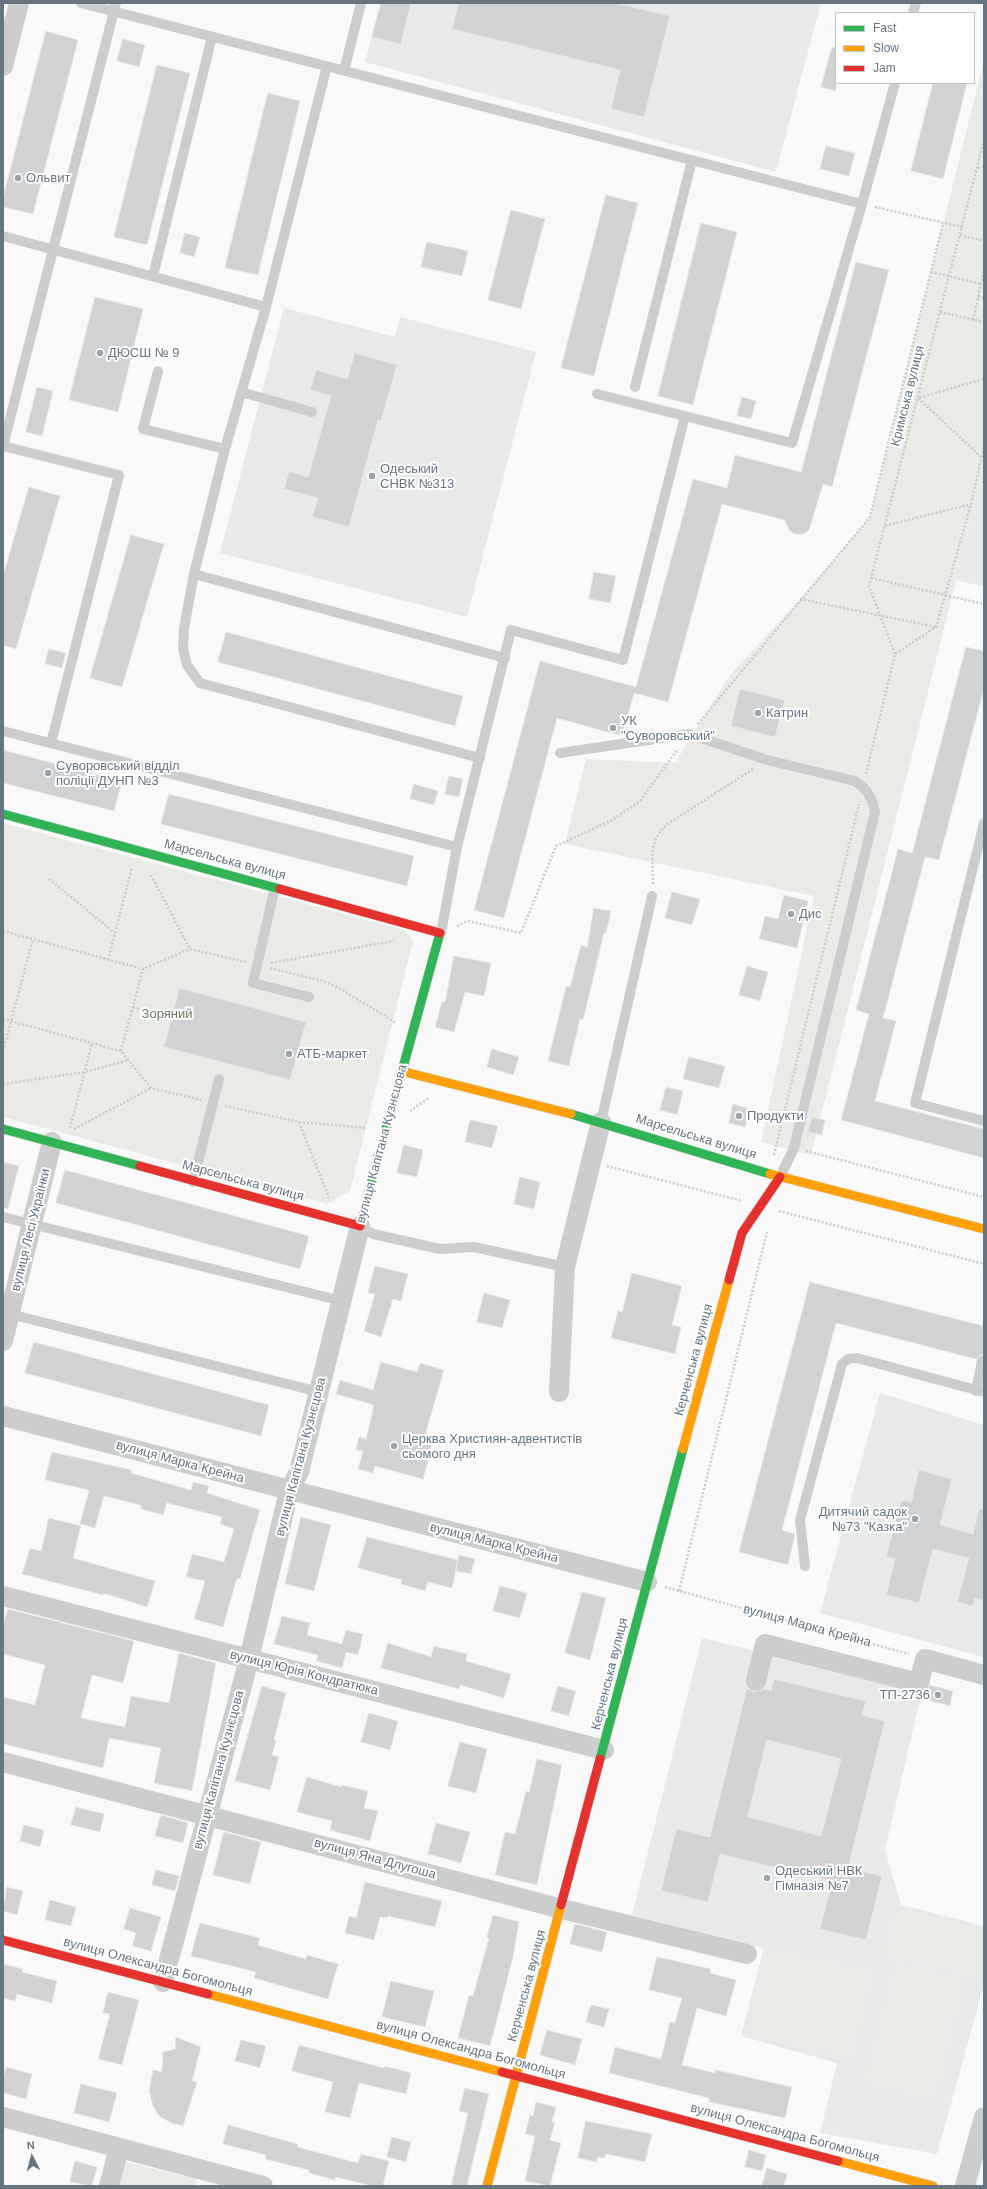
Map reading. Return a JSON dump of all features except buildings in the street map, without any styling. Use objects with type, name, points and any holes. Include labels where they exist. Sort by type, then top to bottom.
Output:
[{"type":"street","points":[[3,66],[19,3]]},
{"type":"street","name":"Марсельська вулиця","points":[[3,814],[440,933]]},
{"type":"street","name":"вулиця Капітана Кузнєцова","points":[[163,1982],[249,1659],[289,1491],[299,1472],[385,1129],[440,933]]},
{"type":"street","name":"Марсельська вулиця","points":[[402,1071],[600,1122],[780,1177],[984,1229]]},
{"type":"street","points":[[558,1392],[565,1266],[600,1122]]},
{"type":"street","name":"Марсельська вулиця","points":[[3,1129],[193,1182],[360,1226]]},
{"type":"street","name":"вулиця Лесі Українки","points":[[3,1341],[52,1142]]},
{"type":"street","name":"Керченська вулиця","points":[[487,2186],[562,1909],[647,1582],[742,1233],[780,1177]]},
{"type":"street","name":"вулиця Марка Крейна","points":[[3,1416],[289,1491],[647,1582]]},
{"type":"street","name":"вулиця Юрія Кондратюка","points":[[3,1596],[604,1750]]},
{"type":"street","points":[[756,1681],[765,1644],[919,1683],[925,1659],[984,1675]]},
{"type":"street","name":"вулиця Яна Длугоша","points":[[3,1762],[562,1909],[747,1954]]},
{"type":"street","name":"вулиця Олександра Богомольця","points":[[3,1940],[933,2186]]},
{"type":"street","points":[[3,2117],[263,2186]]},
{"type":"street","points":[[965,2186],[984,2117]]},
{"type":"street","points":[[109,2186],[119,2148]]},
{"type":"lane","points":[[81,3],[114,7],[212,37],[862,204]]},
{"type":"lane","points":[[344,71],[361,3]]},
{"type":"lane","points":[[51,743],[119,475],[3,446],[114,7]]},
{"type":"lane","points":[[153,276],[212,37]]},
{"type":"lane","points":[[327,66],[266,307],[225,449],[194,574],[184,628],[184,648],[187,665],[200,684],[480,758]]},
{"type":"lane","points":[[597,394],[792,444],[862,204],[895,84]]},
{"type":"lane","points":[[635,387],[692,160]]},
{"type":"lane","points":[[3,236],[266,307]]},
{"type":"lane","points":[[158,371],[143,429],[225,449]]},
{"type":"lane","points":[[241,392],[312,412]]},
{"type":"lane","points":[[440,933],[457,847],[511,630],[623,660],[685,416]]},
{"type":"lane","points":[[194,574],[505,658]]},
{"type":"lane","points":[[3,731],[457,847]]},
{"type":"lane","points":[[560,753],[689,734],[767,760],[854,781],[868,792],[875,812],[794,1148],[780,1177]]},
{"type":"lane","points":[[984,822],[915,1103],[984,1121]]},
{"type":"lane","points":[[275,887],[253,984],[309,997]]},
{"type":"lane","points":[[600,1122],[652,896]]},
{"type":"lane","points":[[193,1182],[219,1079]]},
{"type":"lane","points":[[3,1216],[342,1301]]},
{"type":"lane","points":[[360,1226],[373,1234],[440,1249],[474,1247],[565,1266]]},
{"type":"lane","points":[[10,1314],[319,1392]]},
{"type":"lane","points":[[804,1566],[800,1520],[842,1364],[848,1359],[857,1358],[980,1391],[982,1361]]},
{"type":"path","name":"Кримська вулиця","points":[[895,654],[869,586],[984,140]]},
{"type":"path","points":[[978,168],[984,166]]},
{"type":"path","points":[[862,204],[962,227]]},
{"type":"path","points":[[440,933],[468,921],[521,933],[556,846],[612,820],[640,801],[689,734],[724,694],[800,598],[870,517],[943,223]]},
{"type":"path","points":[[960,235],[984,241]]},
{"type":"path","points":[[973,320],[984,270]]},
{"type":"path","points":[[931,272],[981,284]]},
{"type":"path","points":[[978,296],[984,298]]},
{"type":"path","points":[[940,312],[984,322]]},
{"type":"path","points":[[918,398],[984,379]]},
{"type":"path","points":[[918,398],[982,457]]},
{"type":"path","points":[[885,526],[971,504]]},
{"type":"path","points":[[872,578],[984,604]]},
{"type":"path","points":[[800,598],[880,617],[936,627]]},
{"type":"path","points":[[652,896],[653,847],[656,835],[666,825],[767,760]]},
{"type":"path","points":[[108,960],[137,850]]},
{"type":"path","points":[[137,850],[190,949]]},
{"type":"path","points":[[49,879],[115,933]]},
{"type":"path","points":[[3,931],[142,969],[122,1051]]},
{"type":"path","points":[[3,1051],[33,939]]},
{"type":"path","points":[[257,965],[402,940]]},
{"type":"path","points":[[133,1007],[172,1018]]},
{"type":"path","points":[[3,1019],[122,1051],[151,1088],[299,1122],[385,1129]]},
{"type":"path","points":[[92,1043],[68,1132],[151,1088]]},
{"type":"path","points":[[3,1084],[85,1072],[129,1060]]},
{"type":"path","points":[[407,1114],[430,1097]]},
{"type":"path","points":[[299,1122],[331,1202]]},
{"type":"path","points":[[777,1144],[984,1198]]},
{"type":"path","points":[[773,1209],[984,1264]]},
{"type":"path","name":"вулиця Марка Крейна","points":[[647,1582],[925,1659]]},
{"type":"shaded area","points":[[381,3],[821,3],[776,172],[365,62]]},
{"type":"shaded area","name":"Одеський СНВК №313","points":[[284,308],[395,337],[400,317],[536,352],[467,617],[220,553]]},
{"type":"shaded area","points":[[984,470],[984,587],[956,580]]},
{"type":"shaded area","name":"Дитячий садок №73 \"Казка\"","points":[[880,1393],[984,1425],[984,1657],[820,1613]]},
{"type":"shaded area","name":"Одеський НВК Гімназія №7","points":[[702,1638],[922,1691],[885,1850],[901,1905],[984,1926],[984,1985],[937,2154],[820,2133],[837,2063],[741,2036],[764,1948],[632,1915]]},
{"type":"green space","points":[[984,60],[984,470],[811,1155],[761,1142],[814,896],[565,844],[586,759],[675,763],[730,675],[800,599],[870,517]]},
{"type":"green space","name":"Зоряний","points":[[3,823],[404,930],[413,941],[350,1191],[327,1204],[3,1117]]},
{"type":"green space","points":[[894,1908],[984,1930],[984,1950],[977,1978],[883,1956]]},
{"type":"green space","points":[[768,1947],[874,1973],[852,2058],[747,2032]]},
{"type":"green space","points":[[895,1962],[965,1979],[935,2099],[865,2082]]},
{"type":"green space","points":[[122,2161],[197,2179],[196,2186],[116,2186]]},
{"type":"traffic: fast","points":[[3,814],[280,889]]},
{"type":"traffic: fast","points":[[369,1191],[440,933]]},
{"type":"traffic: fast","points":[[571,1114],[770,1174]]},
{"type":"traffic: fast","points":[[3,1129],[140,1166]]},
{"type":"traffic: fast","points":[[600,1759],[683,1449]]},
{"type":"traffic: slow","points":[[401,1071],[571,1114]]},
{"type":"traffic: slow","points":[[770,1174],[984,1229]]},
{"type":"traffic: slow","points":[[683,1449],[729,1280]]},
{"type":"traffic: slow","points":[[487,2186],[561,1905]]},
{"type":"traffic: slow","points":[[208,1994],[502,2072]]},
{"type":"traffic: slow","points":[[838,2161],[933,2186]]},
{"type":"traffic: jam","points":[[280,889],[440,933]]},
{"type":"traffic: jam","points":[[140,1166],[360,1226],[369,1191]]},
{"type":"traffic: jam","points":[[729,1280],[742,1233],[780,1177]]},
{"type":"traffic: jam","points":[[561,1905],[600,1759]]},
{"type":"traffic: jam","points":[[3,1940],[208,1994]]},
{"type":"traffic: jam","points":[[502,2072],[838,2161]]},
{"type":"place","name":"Ольвит","points":[[18,178]]},
{"type":"place","name":"ДЮСШ № 9","points":[[100,353]]},
{"type":"place","name":"Одеський СНВК №313","points":[[372,476]]},
{"type":"place","name":"Катрин","points":[[758,713]]},
{"type":"place","name":"УК \"Суворовський\"","points":[[613,728]]},
{"type":"place","name":"Суворовський відділ поліції ДУНП №3","points":[[48,773]]},
{"type":"place","name":"Дис","points":[[791,914]]},
{"type":"place","name":"АТБ-маркет","points":[[289,1054]]},
{"type":"place","name":"Продукти","points":[[739,1116]]},
{"type":"place","name":"Церква Християн-адвентистів сьомого дня","points":[[394,1446]]},
{"type":"place","name":"Дитячий садок №73 \"Казка\"","points":[[915,1519]]},
{"type":"place","name":"ТП-2736","points":[[938,1695]]},
{"type":"place","name":"Одеський НВК Гімназія №7","points":[[767,1878]]}]
